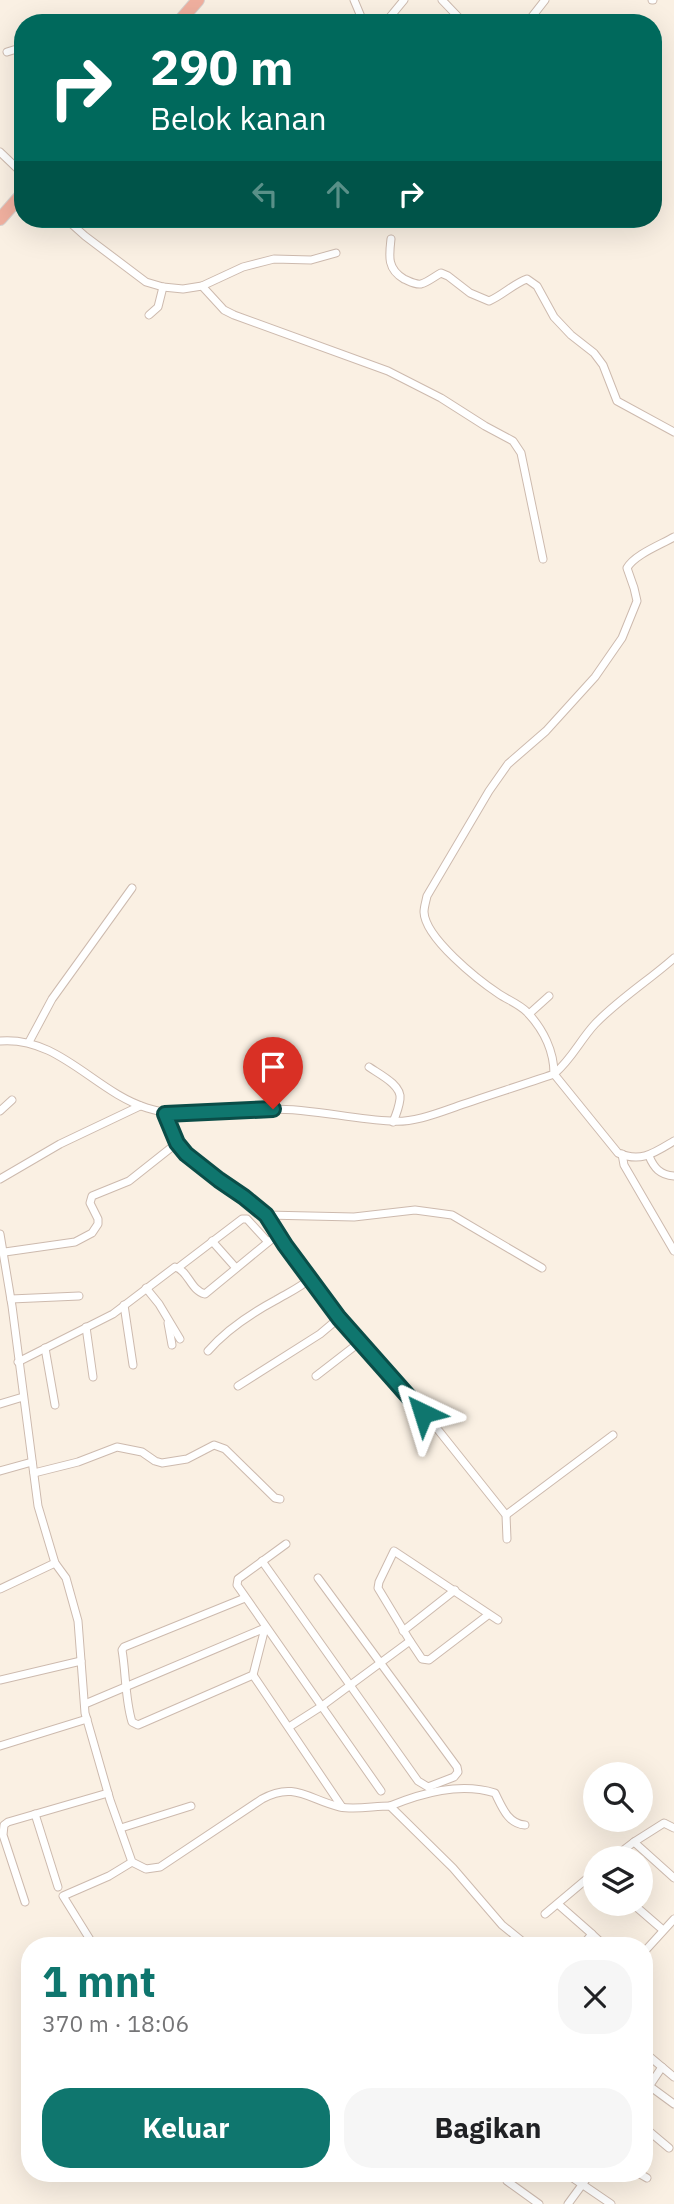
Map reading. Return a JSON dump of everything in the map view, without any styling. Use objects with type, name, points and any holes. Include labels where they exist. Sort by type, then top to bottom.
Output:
[{"type":"highway","points":[[178,14],[190,0]]},
{"type":"highway","points":[[186,14],[198,0]]},
{"type":"highway","points":[[0,219],[14,203]]},
{"type":"highway","points":[[0,227],[14,212]]},
{"type":"street","points":[[392,14],[404,0]]},
{"type":"street","points":[[442,0],[455,14]]},
{"type":"street","points":[[534,14],[545,0]]},
{"type":"street","points":[[7,52],[14,50]]},
{"type":"street","points":[[0,152],[14,165]]},
{"type":"street","points":[[76,228],[146,282],[163,288],[204,289],[253,264],[274,260],[312,260],[335,253]]},
{"type":"street","points":[[391,239],[389,261],[392,270],[413,283],[421,284],[441,273],[470,293],[489,300],[498,297],[517,282],[527,279],[532,282],[537,286],[554,317],[594,353],[603,365],[617,401],[674,432]]},
{"type":"street","points":[[149,315],[158,307],[163,288]]},
{"type":"street","points":[[204,289],[224,310],[234,315],[388,371],[441,398],[513,441],[521,453],[542,559]]},
{"type":"street","points":[[674,537],[638,555],[628,564],[636,601],[622,638],[595,677],[545,731],[508,764],[427,896],[424,914],[434,936],[468,971],[528,1014],[547,1039],[554,1063],[554,1074],[607,1141],[630,1158],[649,1156],[674,1141]]},
{"type":"street","points":[[29,1042],[52,999],[132,888]]},
{"type":"street","points":[[0,1041],[29,1042],[55,1053],[113,1094],[165,1114],[273,1109],[393,1122],[434,1114],[554,1074],[569,1061],[601,1019],[674,958]]},
{"type":"street","points":[[528,1014],[549,996]]},
{"type":"street","points":[[369,1067],[395,1086],[400,1093],[401,1098],[393,1122]]},
{"type":"street","points":[[0,1111],[12,1100]]},
{"type":"street","points":[[0,1179],[60,1144],[140,1106]]},
{"type":"street","points":[[165,1114],[177,1143],[186,1154],[266,1215],[339,1318],[439,1431],[506,1515],[507,1539]]},
{"type":"street","points":[[5,1252],[75,1242],[88,1237],[98,1224],[90,1203],[92,1196],[129,1181],[177,1143]]},
{"type":"street","points":[[622,1154],[624,1165],[674,1251]]},
{"type":"street","points":[[649,1156],[663,1175],[674,1176]]},
{"type":"street","points":[[266,1215],[354,1217],[415,1210],[452,1215],[542,1268]]},
{"type":"street","points":[[18,1362],[113,1314],[242,1219],[247,1219],[268,1242]]},
{"type":"street","points":[[0,1234],[5,1252],[38,1506],[55,1563],[66,1578],[78,1620],[87,1719],[108,1793],[132,1862],[146,1869],[160,1867],[262,1799],[281,1791],[299,1792],[342,1807],[390,1806],[420,1794],[476,1788],[495,1793],[513,1822],[525,1825]]},
{"type":"street","points":[[179,1267],[197,1291],[205,1294],[278,1234]]},
{"type":"street","points":[[212,1241],[236,1268]]},
{"type":"street","points":[[208,1351],[230,1328],[310,1279]]},
{"type":"street","points":[[146,1289],[180,1339]]},
{"type":"street","points":[[11,1299],[79,1296]]},
{"type":"street","points":[[124,1305],[133,1365]]},
{"type":"street","points":[[166,1315],[172,1345]]},
{"type":"street","points":[[238,1387],[320,1334],[339,1318]]},
{"type":"street","points":[[86,1327],[93,1377]]},
{"type":"street","points":[[316,1376],[360,1342]]},
{"type":"street","points":[[45,1348],[55,1405]]},
{"type":"street","points":[[0,1404],[23,1397]]},
{"type":"street","points":[[506,1515],[613,1435]]},
{"type":"street","points":[[34,1473],[78,1462],[117,1447],[142,1452],[162,1464],[187,1459],[214,1444],[225,1449],[275,1498],[280,1499]]},
{"type":"street","points":[[0,1471],[32,1462]]},
{"type":"street","points":[[286,1544],[237,1580],[237,1586],[381,1791]]},
{"type":"street","points":[[488,1615],[427,1661],[422,1659],[378,1588],[393,1552],[396,1551],[498,1620]]},
{"type":"street","points":[[262,1561],[422,1785],[431,1787],[454,1777],[458,1772],[457,1767],[318,1578]]},
{"type":"street","points":[[0,1579],[3,1588],[55,1563]]},
{"type":"street","points":[[403,1631],[455,1590]]},
{"type":"street","points":[[245,1598],[124,1647],[122,1650],[131,1720],[136,1725],[253,1675]]},
{"type":"street","points":[[265,1628],[253,1675],[342,1807]]},
{"type":"street","points":[[85,1704],[265,1628]]},
{"type":"street","points":[[289,1727],[410,1641]]},
{"type":"street","points":[[0,1679],[81,1661]]},
{"type":"street","points":[[0,1746],[87,1719]]},
{"type":"street","points":[[24,1902],[2,1830],[8,1822],[108,1793]]},
{"type":"street","points":[[121,1828],[191,1806]]},
{"type":"street","points":[[390,1806],[453,1868],[502,1925],[517,1937]]},
{"type":"street","points":[[35,1814],[58,1887]]},
{"type":"street","points":[[629,1846],[664,1822],[674,1828]]},
{"type":"street","points":[[634,1842],[674,1878]]},
{"type":"street","points":[[88,1937],[63,1896],[132,1862]]},
{"type":"street","points":[[545,1914],[583,1883]]},
{"type":"street","points":[[559,1905],[595,1937]]},
{"type":"street","points":[[647,1916],[663,1930]]},
{"type":"street","points":[[653,1942],[674,1919]]},
{"type":"street","points":[[653,2060],[674,2077]]},
{"type":"street","points":[[653,2077],[662,2067]]},
{"type":"street","points":[[653,2088],[674,2104]]},
{"type":"street","points":[[653,2135],[669,2148]]},
{"type":"street","points":[[508,2182],[539,2204]]},
{"type":"street","points":[[578,2182],[611,2204]]},
{"type":"street","points":[[568,2204],[584,2182]]},
{"type":"route","points":[[273,1109],[165,1114],[177,1143],[186,1154],[266,1215],[339,1318],[423,1413]]}]
